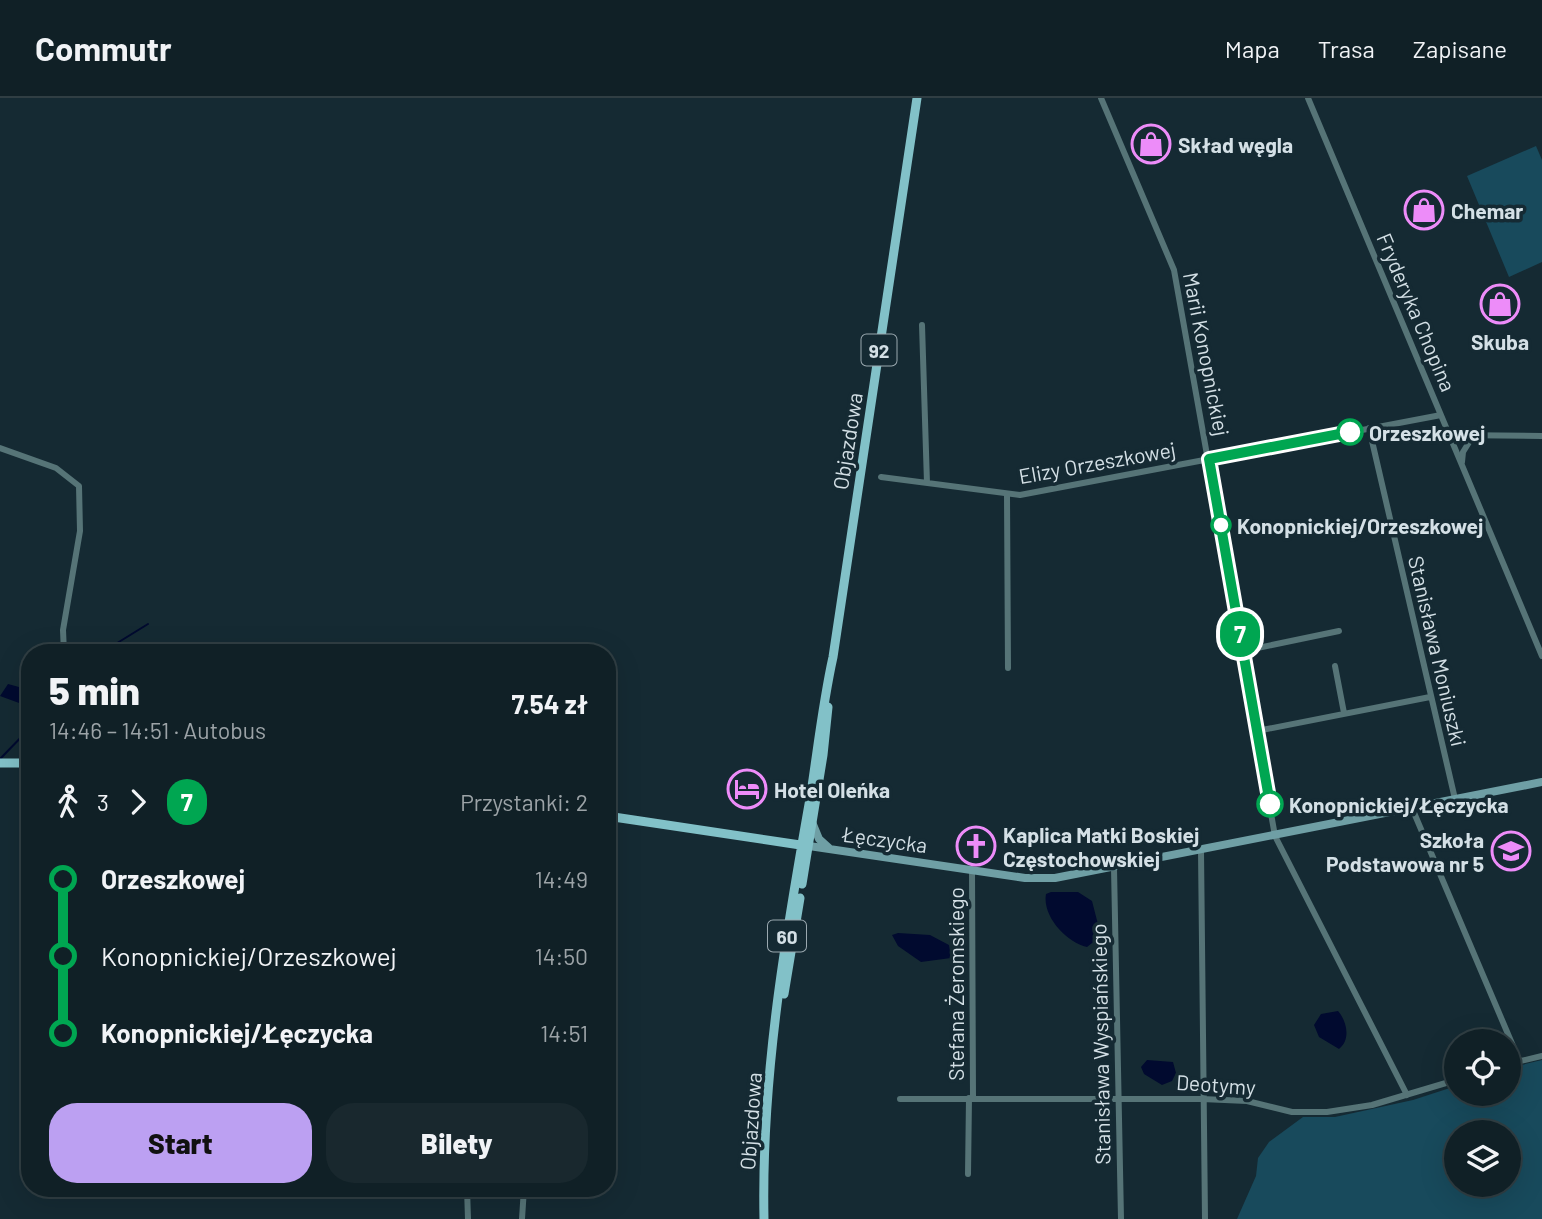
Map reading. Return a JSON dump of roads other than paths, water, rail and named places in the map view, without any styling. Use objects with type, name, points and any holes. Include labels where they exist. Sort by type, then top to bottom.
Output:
[{"type":"main road","name":"Objazdowa","points":[[764,1219],[768,1100],[777,1027],[917,98]]},
{"type":"main road","name":"Objazdowa","points":[[805,845],[812,822],[823,755],[831,664]]},
{"type":"main road","points":[[0,763],[21,763]]},
{"type":"main road","points":[[616,817],[805,845]]},
{"type":"street","name":"Marii Konopnickiej","points":[[1101,98],[1174,270],[1275,836],[1407,1095]]},
{"type":"street","name":"Fryderyka Chopina","points":[[1308,98],[1542,656]]},
{"type":"street","points":[[922,325],[927,483]]},
{"type":"street","name":"Elizy Orzeszkowej","points":[[881,477],[1007,495],[1441,415]]},
{"type":"street","name":"Stanisława Moniuszki","points":[[1369,428],[1455,799]]},
{"type":"street","points":[[1450,435],[1542,436]]},
{"type":"street","points":[[1462,463],[1463,452],[1474,436]]},
{"type":"street","points":[[0,448],[56,468],[79,486],[80,531],[63,630],[64,644]]},
{"type":"street","points":[[1007,495],[1009,668]]},
{"type":"street","points":[[1243,651],[1339,631]]},
{"type":"street","points":[[1335,666],[1344,713]]},
{"type":"street","points":[[1257,731],[1430,697]]},
{"type":"street","name":"Łęczycka","points":[[805,845],[972,870],[1055,878],[1542,782]]},
{"type":"street","points":[[1412,808],[1506,1029]]},
{"type":"street","points":[[812,822],[819,839],[832,850]]},
{"type":"street","points":[[1201,851],[1205,1219]]},
{"type":"street","name":"Stanisława Wyspiańskiego","points":[[1114,868],[1121,1219]]},
{"type":"street","name":"Stefana Żeromskiego","points":[[971,1098],[972,870]]},
{"type":"street","points":[[1521,1060],[1542,1056]]},
{"type":"street","name":"Deotymy","points":[[900,1099],[1202,1099],[1247,1101],[1292,1112],[1318,1113],[1372,1105],[1444,1084]]},
{"type":"street","points":[[968,1174],[971,1098]]},
{"type":"street","points":[[467,1197],[468,1219]]},
{"type":"street","points":[[522,1219],[523,1197]]},
{"type":"waterway","points":[[116,644],[148,624]]},
{"type":"waterway","points":[[0,759],[21,737]]},
{"type":"place","name":"Skład węgla","points":[[1151,144]]},
{"type":"place","name":"Chemar","points":[[1424,210]]},
{"type":"place","name":"Skuba","points":[[1500,304]]},
{"type":"place","name":"Orzeszkowej","points":[[1350,432]]},
{"type":"place","name":"Konopnickiej/Orzeszkowej","points":[[1221,525]]},
{"type":"place","name":"Hotel Oleńka","points":[[747,789]]},
{"type":"place","name":"Konopnickiej/Łęczycka","points":[[1270,804]]},
{"type":"place","name":"Kaplica Matki Boskiej Częstochowskiej","points":[[976,846]]},
{"type":"place","name":"Szkoła Podstawowa nr 5","points":[[1511,851]]}]
